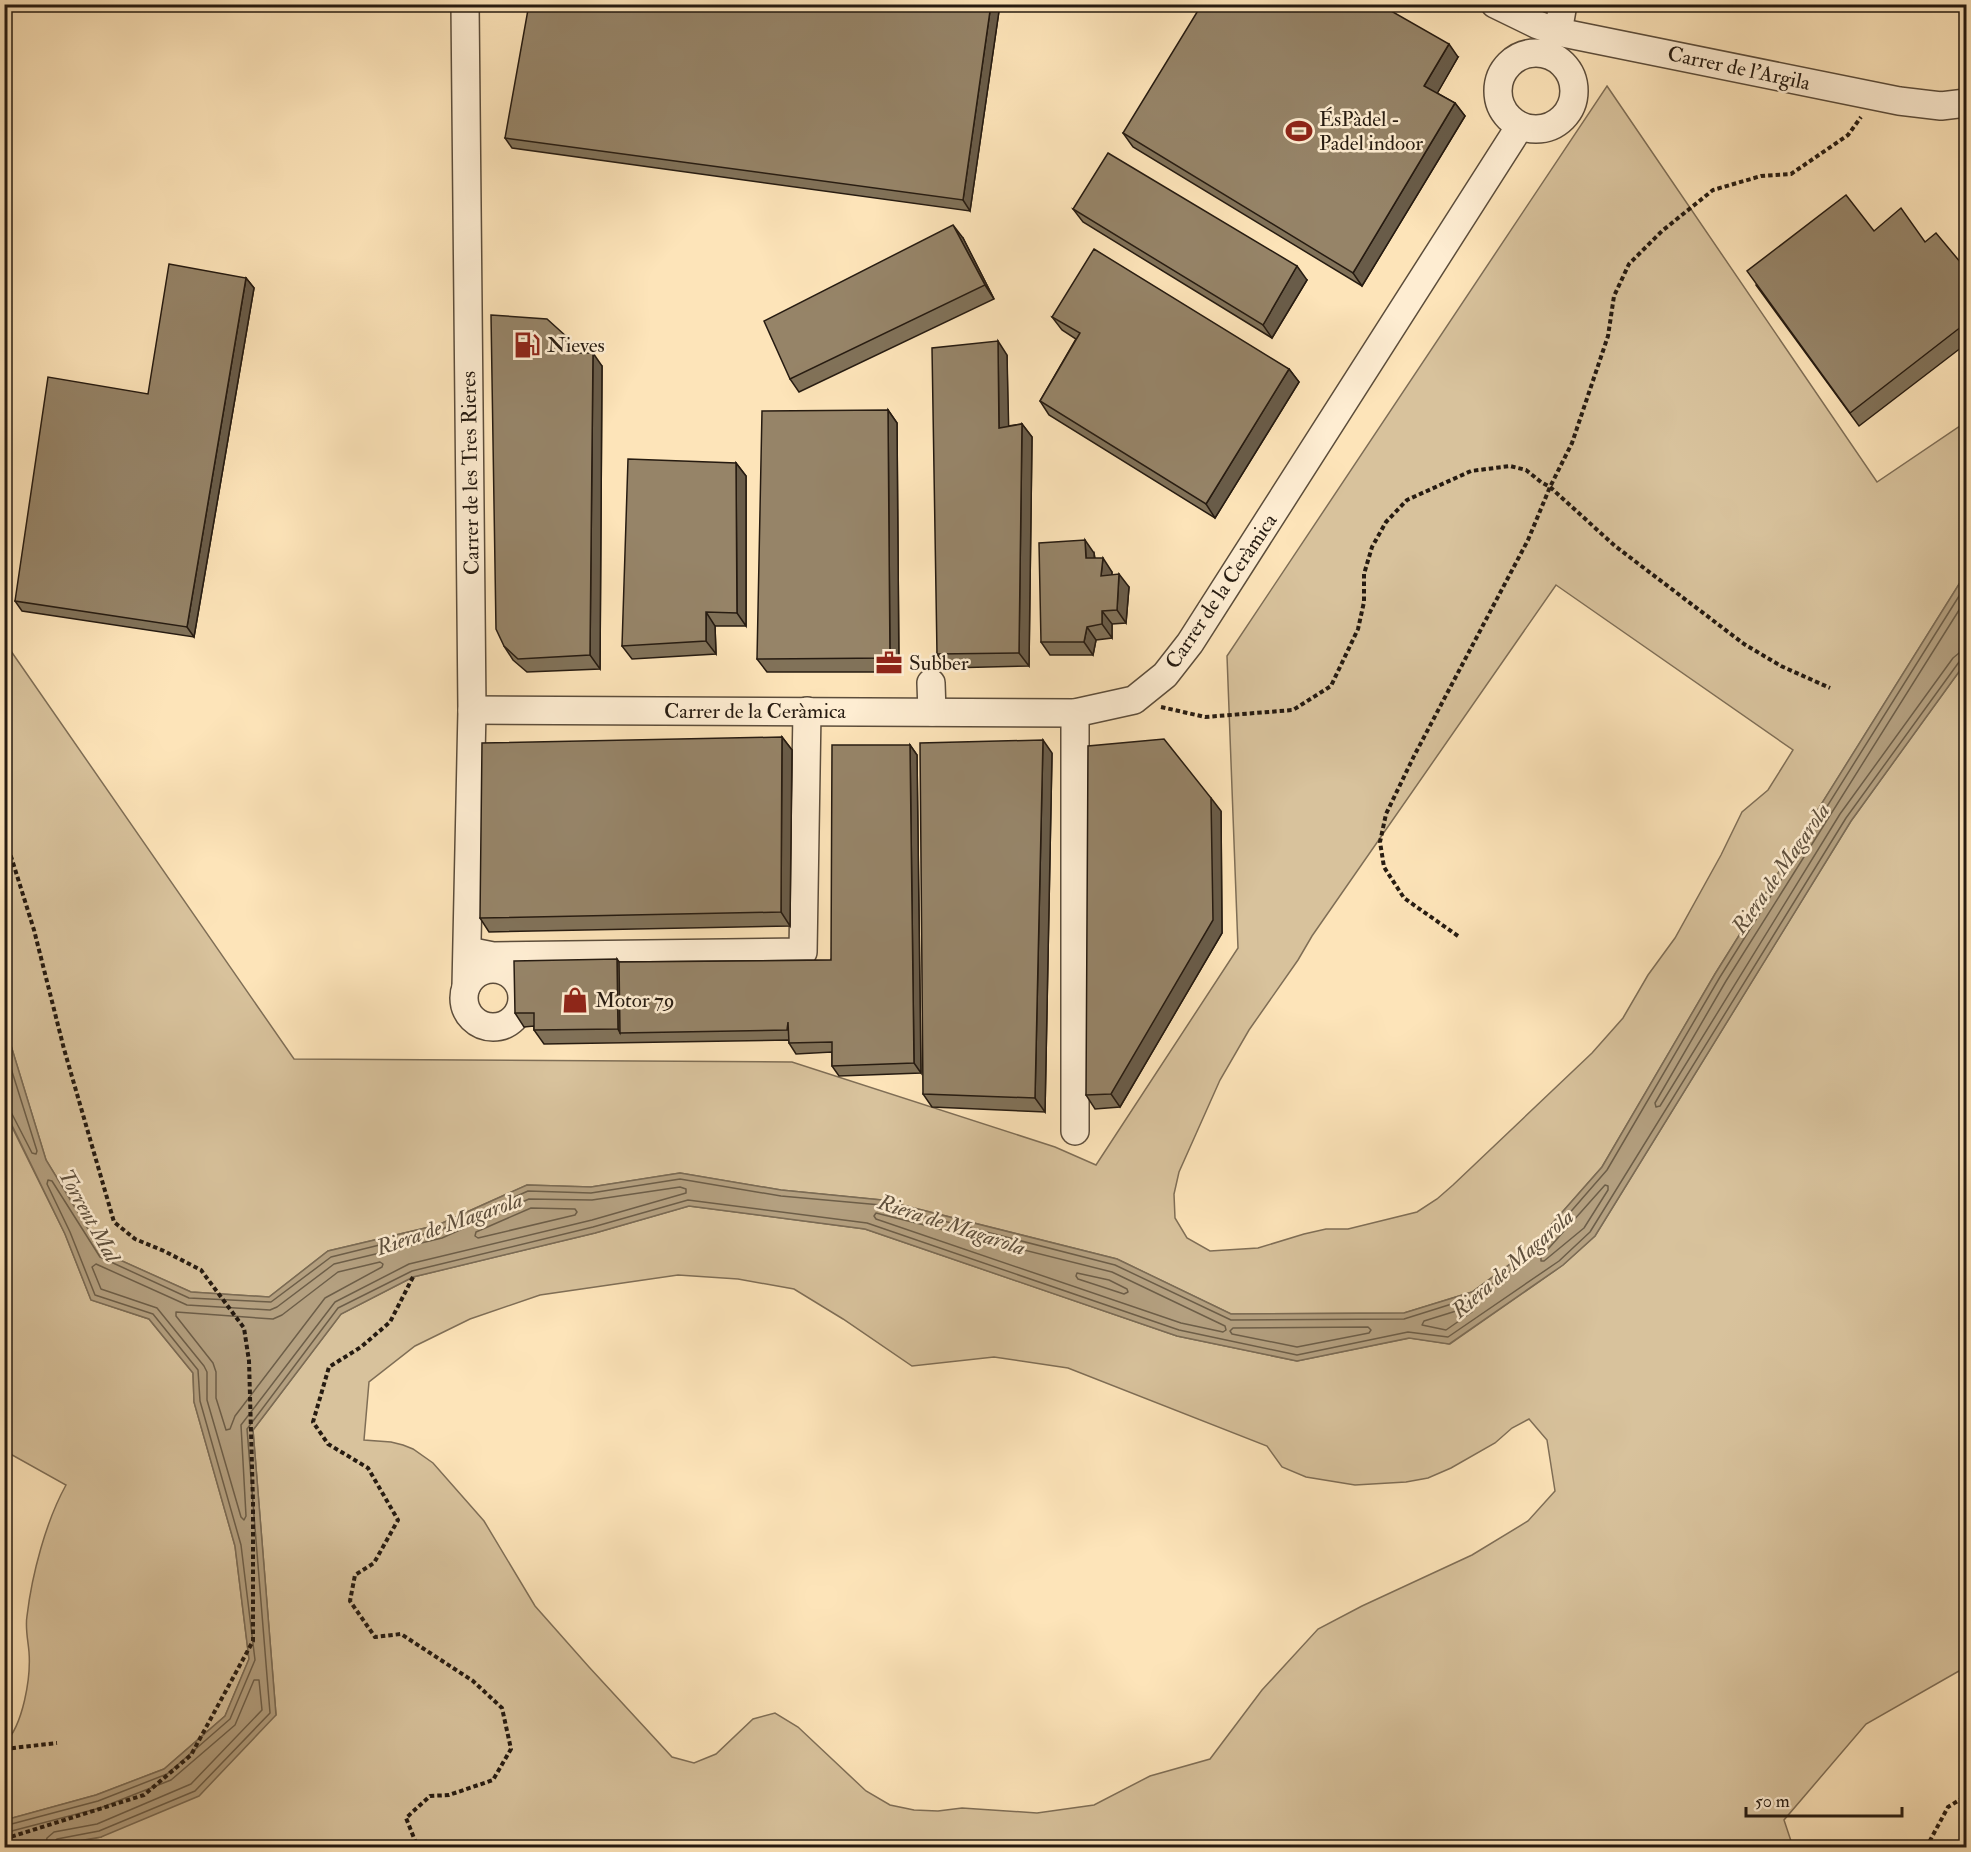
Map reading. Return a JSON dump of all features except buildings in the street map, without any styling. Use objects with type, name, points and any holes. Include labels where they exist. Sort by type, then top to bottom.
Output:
[{"type":"street","name":"Carrer de les Tres Rieres","points":[[465,4],[472,710],[480,955],[464,997],[465,1007],[476,1022],[485,1027],[504,1025],[519,1012],[522,1003],[519,984],[512,976],[480,955]]},
{"type":"street","points":[[1558,32],[1563,4]]},
{"type":"street","points":[[1505,10],[1522,56]]},
{"type":"street","name":"Carrer de l'Argila","points":[[1505,10],[1558,32],[1899,101],[1941,106],[1966,103]]},
{"type":"street","points":[[1560,61],[1593,39]]},
{"type":"street","points":[[1542,53],[1560,61],[1569,71],[1574,88],[1571,106],[1565,117],[1544,129],[1520,126],[1509,118],[1498,96],[1499,84],[1504,72],[1512,62],[1522,56],[1542,53]]},
{"type":"street","name":"Carrer de la Ceràmica","points":[[472,710],[1075,713],[1134,700],[1165,675],[1191,643],[1520,126]]},
{"type":"street","points":[[932,682],[932,712]]},
{"type":"street","points":[[480,955],[803,952],[807,711]]},
{"type":"street","points":[[1075,713],[1075,1131]]},
{"type":"path","points":[[1458,936],[1404,898],[1384,867],[1380,842],[1386,814],[1414,756],[1528,540],[1550,487],[1572,443],[1608,336],[1614,296],[1629,264],[1662,231],[1713,190],[1761,176],[1791,174],[1848,135],[1864,112]]},
{"type":"path","points":[[1134,700],[1205,717],[1293,711],[1331,686],[1358,629],[1364,602],[1364,574],[1371,547],[1386,522],[1407,500],[1471,471],[1510,466],[1526,470],[1541,483],[1550,487],[1615,546],[1744,644],[1781,666],[1830,688]]},
{"type":"path","points":[[4,834],[34,930],[64,1049],[114,1222],[135,1239],[201,1270],[244,1328],[249,1361],[253,1502],[253,1641],[191,1755],[144,1795],[4,1839]]},
{"type":"path","points":[[413,1277],[390,1322],[361,1347],[329,1367],[314,1422],[328,1444],[368,1468],[398,1520],[374,1563],[355,1575],[350,1601],[375,1637],[402,1634],[473,1681],[502,1708],[511,1749],[493,1780],[449,1795],[430,1796],[406,1818],[418,1848]]},
{"type":"path","points":[[4,1749],[57,1743]]},
{"type":"path","points":[[1926,1848],[1948,1807],[1966,1796]]},
{"type":"shaded area","points":[[1607,86],[1877,482],[1966,422],[1966,573],[1715,974],[1602,1167],[1528,1251],[1472,1292],[1404,1313],[1231,1314],[1117,1259],[882,1200],[781,1190],[680,1173],[591,1187],[527,1185],[438,1225],[328,1251],[269,1297],[191,1292],[102,1252],[46,1160],[5,1026],[4,641],[294,1059],[792,1062],[1055,1147],[1096,1165],[1238,948],[1227,656]],"holes":[[[1556,585],[1793,750],[1768,790],[1742,812],[1675,938],[1648,975],[1623,1018],[1592,1053],[1437,1199],[1417,1212],[1348,1229],[1326,1229],[1258,1248],[1210,1251],[1187,1238],[1175,1218],[1174,1194],[1179,1172],[1220,1080],[1249,1030],[1312,936]]]},
{"type":"shaded area","points":[[1966,662],[1966,1667],[1866,1724],[1784,1820],[1793,1847],[44,1848],[101,1837],[276,1715],[253,1430],[341,1314],[413,1277],[595,1233],[689,1206],[865,1229],[1177,1336],[1297,1361],[1410,1338],[1450,1344],[1563,1265],[1595,1236],[1851,821]],"holes":[[[678,1275],[738,1279],[794,1289],[912,1366],[994,1357],[1068,1368],[1267,1446],[1282,1467],[1306,1477],[1355,1485],[1406,1482],[1428,1478],[1495,1443],[1512,1428],[1529,1419],[1547,1440],[1555,1491],[1528,1521],[1472,1555],[1318,1629],[1262,1690],[1210,1759],[1150,1776],[1094,1805],[1037,1813],[962,1808],[938,1811],[914,1810],[890,1805],[866,1791],[798,1727],[775,1713],[753,1719],[716,1754],[694,1763],[672,1757],[535,1606],[484,1521],[433,1463],[403,1445],[364,1440],[369,1382],[415,1346],[470,1319],[540,1295]]]},
{"type":"shaded area","points":[[4,1111],[65,1234],[91,1300],[149,1319],[193,1373],[194,1402],[235,1546],[249,1659],[225,1716],[164,1769],[96,1795],[5,1820],[5,1743],[17,1725],[25,1700],[29,1663],[26,1625],[29,1600],[46,1531],[66,1485],[5,1451]]},
{"type":"water","name":"Riera de Magarola","points":[[1966,573],[1966,662],[1851,821],[1595,1236],[1563,1265],[1449,1344],[1409,1338],[1297,1361],[1177,1336],[865,1229],[689,1206],[595,1233],[413,1277],[341,1314],[253,1430],[276,1715],[199,1796],[101,1837],[44,1847],[5,1847],[5,1820],[96,1795],[164,1769],[225,1716],[249,1659],[235,1546],[194,1402],[193,1373],[149,1319],[91,1300],[65,1234],[5,1111],[5,1026],[46,1160],[102,1252],[191,1292],[269,1297],[328,1251],[438,1225],[527,1185],[591,1187],[680,1173],[781,1190],[882,1200],[1117,1259],[1231,1314],[1404,1313],[1472,1292],[1528,1251],[1602,1167],[1715,974]]},
{"type":"place","name":"ÉsPàdel - Padel indoor","points":[[1299,131]]},
{"type":"place","name":"Nieves","points":[[527,345]]},
{"type":"place","name":"Subber","points":[[889,663]]},
{"type":"place","name":"Motor 79","points":[[575,1000]]},
{"type":"water label","name":"Torrent Mal","points":[[90,1215]]}]
